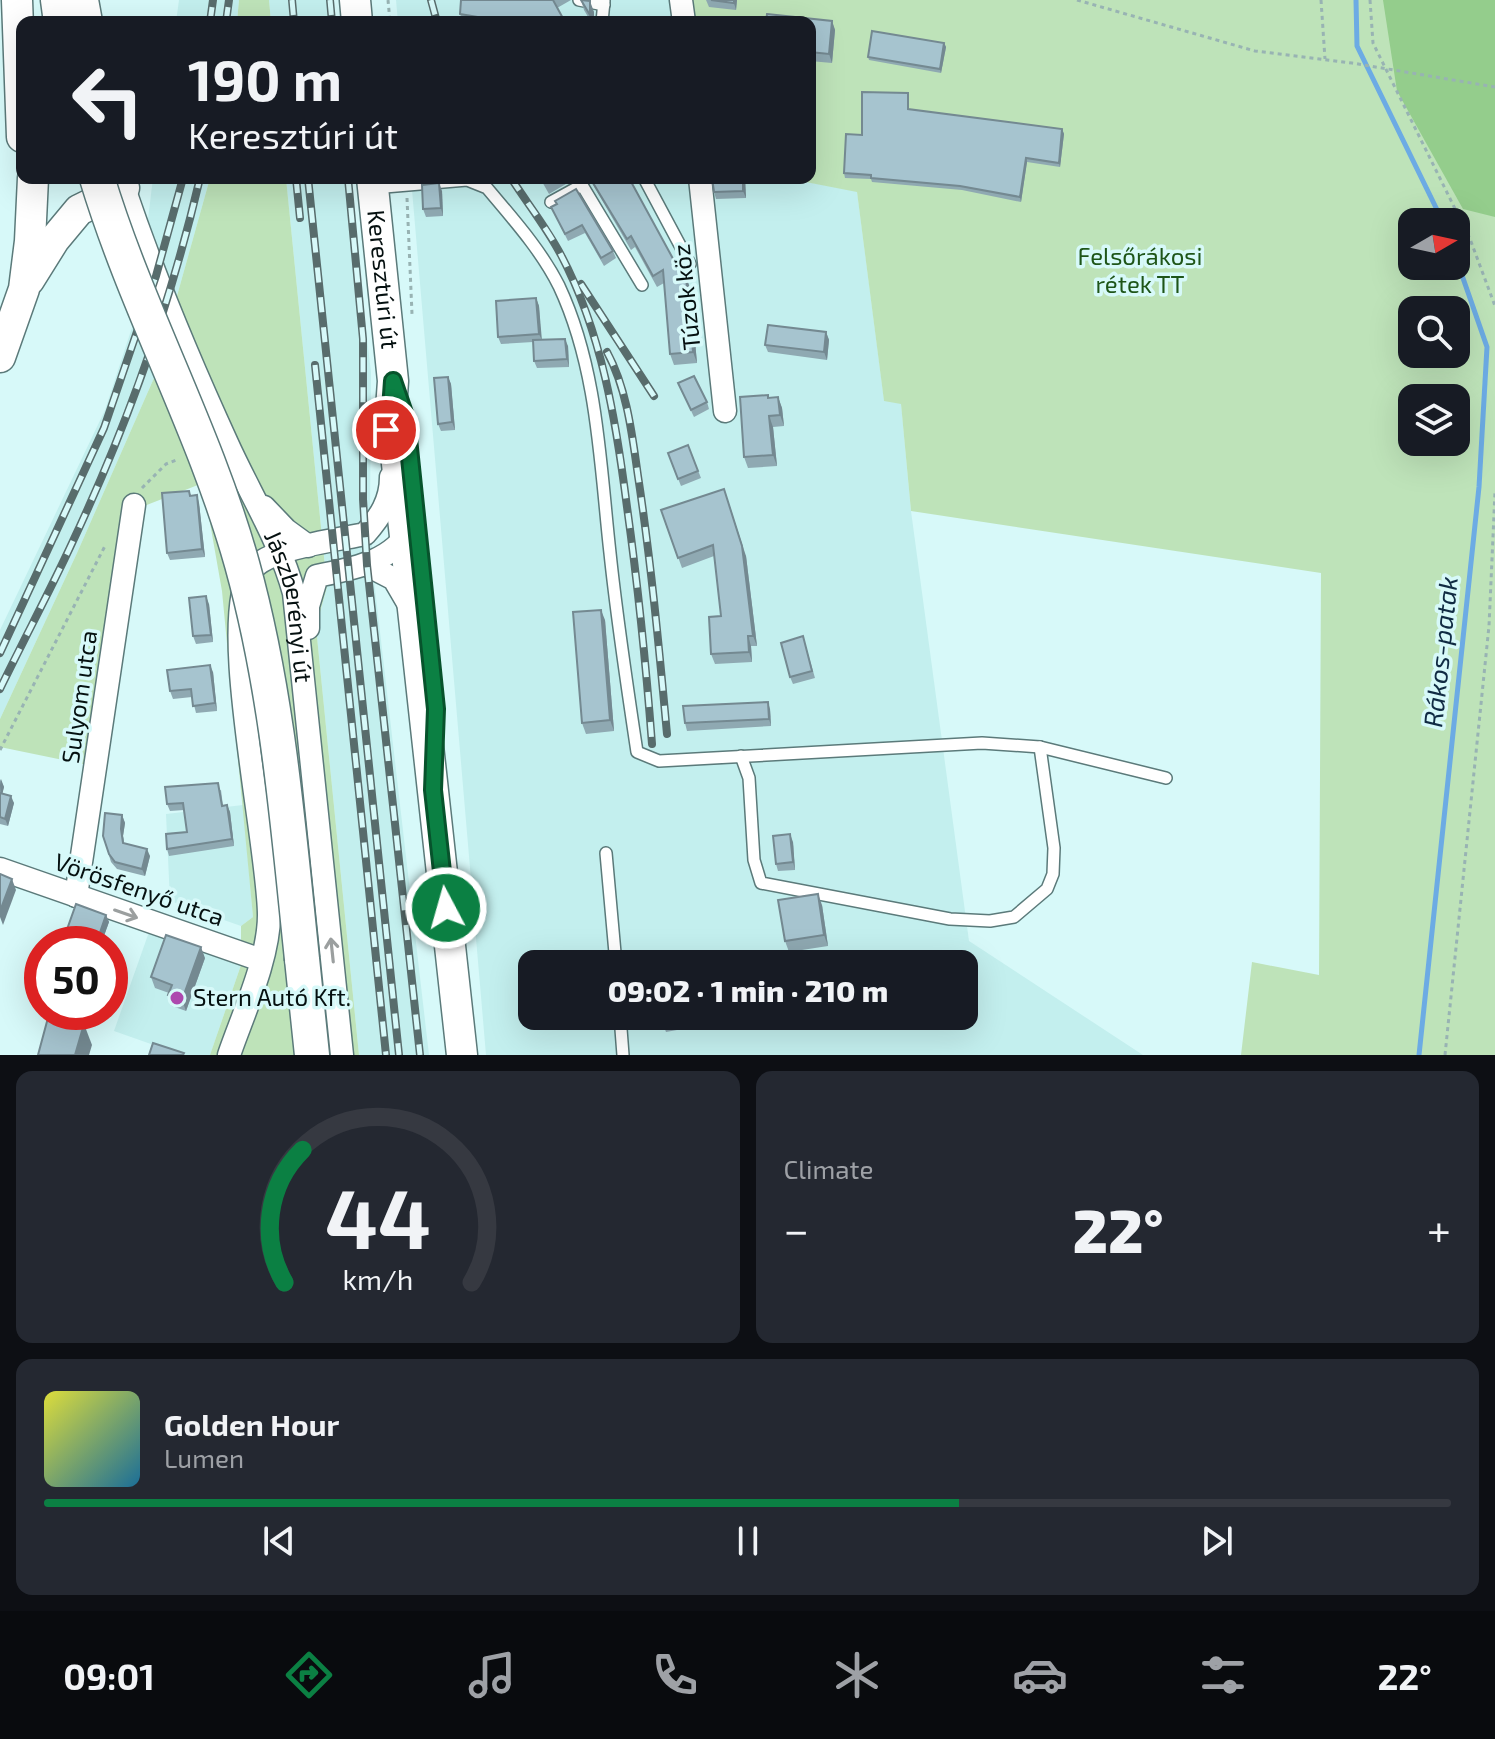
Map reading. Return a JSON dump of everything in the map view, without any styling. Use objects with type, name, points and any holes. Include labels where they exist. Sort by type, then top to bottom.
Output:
[{"type":"main road","points":[[16,92],[10,46],[17,3]]},
{"type":"main road","points":[[0,357],[30,241],[32,184]]},
{"type":"main road","points":[[36,184],[50,202],[61,208],[79,210]]},
{"type":"main road","points":[[17,297],[54,240],[79,210],[110,184]]},
{"type":"main road","name":"Jászberényi út","points":[[114,184],[116,234],[209,463],[245,575],[258,628],[279,747],[312,1055]]},
{"type":"main road","name":"Keresztúri út","points":[[373,184],[392,395],[406,419],[413,618],[462,1055]]},
{"type":"main road","name":"Keresztúri út","points":[[410,527],[436,709],[433,790]]},
{"type":"street","points":[[115,184],[249,491],[274,518],[308,546]]},
{"type":"street","name":"Túzok köz","points":[[701,184],[725,411]]},
{"type":"street","points":[[365,534],[381,514],[390,491],[386,430],[392,395]]},
{"type":"street","name":"Jászberényi út","points":[[249,491],[260,545],[291,582],[308,714],[342,1055]]},
{"type":"street","name":"Sulyom utca","points":[[76,896],[134,505]]},
{"type":"street","points":[[234,1050],[268,928],[241,643],[242,589],[248,574],[270,558],[308,546],[365,534],[387,534],[410,527]]},
{"type":"street","points":[[241,643],[251,608],[259,596],[276,585],[367,565],[410,527]]},
{"type":"street","points":[[367,565],[400,585],[413,618]]},
{"type":"street","points":[[308,714],[308,606],[317,576]]},
{"type":"street","name":"Vörösfenyő utca","points":[[0,869],[261,960]]},
{"type":"street","name":"Jászberényi út","points":[[296,1055],[293,998],[302,959]]},
{"type":"lane","points":[[579,0],[604,2]]},
{"type":"lane","points":[[477,184],[487,188],[544,259],[560,288],[578,339],[593,398],[617,623],[637,752],[659,761],[982,743],[1040,747],[1166,778]]},
{"type":"lane","points":[[551,202],[578,184]]},
{"type":"lane","points":[[584,184],[642,285]]},
{"type":"lane","points":[[647,184],[690,264]]},
{"type":"lane","points":[[741,756],[749,778],[754,860],[761,883],[950,919],[990,921],[1014,917],[1047,889],[1053,874],[1054,848],[1040,747]]},
{"type":"lane","points":[[606,853],[615,950]]},
{"type":"lane","points":[[621,1030],[623,1055]]},
{"type":"path","points":[[1077,0],[1255,51],[1352,63],[1495,87]]},
{"type":"path","points":[[1321,0],[1325,59]]},
{"type":"path","points":[[1370,0],[1373,43],[1470,239],[1495,306]]},
{"type":"path","points":[[406,184],[412,321]]},
{"type":"path","points":[[0,750],[119,518],[134,505],[147,481],[156,472],[166,464],[190,455]]},
{"type":"path","points":[[1445,1055],[1489,626],[1495,492]]},
{"type":"shaded area","points":[[179,0],[239,0],[238,16],[177,16]]},
{"type":"shaded area","points":[[269,0],[327,0],[329,16],[270,16]]},
{"type":"shaded area","points":[[396,0],[689,0],[690,16],[397,16]]},
{"type":"shaded area","points":[[152,184],[208,184],[154,378],[0,719],[0,630],[105,410],[157,251],[148,219]]},
{"type":"shaded area","points":[[287,184],[349,184],[371,372],[370,515],[374,580],[429,1055],[359,1055],[316,627],[327,587]]},
{"type":"shaded area","points":[[412,184],[816,184],[857,191],[884,400],[901,403],[911,511],[969,941],[1143,1055],[486,1055]]},
{"type":"shaded area","points":[[243,805],[253,917],[241,926],[170,901],[166,814]]},
{"type":"shaded area","name":"Stern Autó Kft.","points":[[149,932],[241,965],[210,1055],[182,1055],[114,1031],[128,1030],[128,991]]},
{"type":"green space","points":[[239,0],[269,0],[270,16],[238,16]]},
{"type":"green space","name":"Felsőrákosi rétek TT","points":[[689,0],[1495,0],[1495,1055],[1241,1055],[1252,962],[1319,975],[1321,573],[911,511],[901,404],[884,401],[857,192],[816,184],[816,16],[690,16]]},
{"type":"green space","points":[[1383,0],[1495,0],[1495,217],[1462,208],[1397,91]]},
{"type":"green space","points":[[208,184],[287,184],[327,587],[316,627],[359,1055],[210,1055],[241,965],[241,926],[253,917],[222,591],[203,483],[139,508],[102,768],[0,747],[0,719],[154,378]]},
{"type":"building","points":[[461,0],[553,0],[562,16],[472,16],[460,14]]},
{"type":"building","points":[[581,0],[590,1],[590,15]]},
{"type":"building","points":[[816,19],[832,21],[829,54],[816,53]]},
{"type":"building","points":[[872,31],[944,43],[940,69],[868,57]]},
{"type":"building","points":[[862,92],[908,93],[908,109],[1062,129],[1059,163],[1026,158],[1020,197],[960,186],[844,173],[846,134],[862,135]]},
{"type":"building","points":[[439,184],[441,208],[423,209],[422,185]]},
{"type":"building","points":[[594,184],[632,184],[683,277],[686,277],[693,352],[670,354],[663,270],[653,276],[631,236],[627,239]]},
{"type":"building","points":[[713,184],[743,184],[743,191],[714,192]]},
{"type":"building","points":[[576,189],[613,251],[601,258],[582,225],[565,234],[551,207],[557,204],[555,201]]},
{"type":"building","points":[[536,298],[539,334],[498,337],[496,301]]},
{"type":"building","points":[[768,325],[826,332],[824,352],[765,345]]},
{"type":"building","points":[[565,339],[567,359],[534,361],[533,340]]},
{"type":"building","points":[[694,376],[707,402],[691,410],[678,383]]},
{"type":"building","points":[[448,377],[452,422],[438,424],[434,378]]},
{"type":"building","points":[[768,395],[768,398],[778,397],[780,415],[769,416],[773,455],[744,457],[740,397]]},
{"type":"building","points":[[688,445],[698,471],[678,479],[668,453]]},
{"type":"building","points":[[724,489],[742,546],[753,636],[748,636],[749,652],[711,654],[709,617],[721,616],[713,545],[678,558],[661,510]]},
{"type":"building","points":[[189,491],[190,496],[197,495],[202,549],[167,553],[162,493]]},
{"type":"building","points":[[206,596],[211,635],[193,636],[189,598]]},
{"type":"building","points":[[601,610],[610,720],[582,723],[573,612]]},
{"type":"building","points":[[803,636],[812,671],[790,677],[781,643]]},
{"type":"building","points":[[210,665],[215,703],[193,706],[191,689],[170,691],[167,670]]},
{"type":"building","points":[[768,702],[769,719],[685,723],[683,706]]},
{"type":"building","points":[[218,783],[222,806],[227,805],[232,839],[167,849],[166,834],[187,832],[183,803],[167,804],[165,787]]},
{"type":"building","points":[[0,793],[11,796],[5,819],[0,817]]},
{"type":"building","points":[[105,813],[122,815],[123,843],[147,849],[142,869],[115,862],[109,854],[103,836]]},
{"type":"building","points":[[790,834],[793,862],[776,864],[773,836]]},
{"type":"building","points":[[0,874],[12,879],[0,911]]},
{"type":"building","points":[[818,894],[824,935],[785,941],[778,900]]},
{"type":"building","points":[[76,904],[106,915],[102,926],[68,926]]},
{"type":"building","points":[[166,935],[201,947],[182,1000],[168,995],[172,985],[151,977]]},
{"type":"building","points":[[45,1030],[82,1030],[75,1055],[38,1055]]},
{"type":"building","points":[[153,1043],[184,1053],[149,1055]]},
{"type":"waterway","name":"Rákos-patak","points":[[1356,0],[1357,46],[1436,208]]},
{"type":"waterway","name":"Rákos-patak","points":[[1419,1055],[1479,487],[1487,347],[1464,280]]},
{"type":"railway","points":[[211,16],[213,0]]},
{"type":"railway","points":[[227,16],[229,0]]},
{"type":"railway","points":[[292,0],[293,16]]},
{"type":"railway","points":[[330,0],[331,16]]},
{"type":"railway","points":[[431,0],[435,16]]},
{"type":"railway","points":[[0,653],[104,428],[156,276],[181,184]]},
{"type":"railway","points":[[0,689],[73,541],[112,453],[176,271],[198,184]]},
{"type":"railway","points":[[297,184],[300,218]]},
{"type":"railway","points":[[309,184],[399,1055]]},
{"type":"railway","points":[[349,184],[363,339],[363,499],[367,565],[420,1055]]},
{"type":"railway","points":[[515,184],[555,245],[575,285],[605,378],[618,442],[631,537],[652,744]]},
{"type":"railway","points":[[581,284],[654,396]]},
{"type":"railway","points":[[607,352],[628,412],[651,572],[667,734]]},
{"type":"railway","points":[[315,365],[386,1055]]},
{"type":"place","name":"Stern Autó Kft.","points":[[177,998]]},
{"type":"route","points":[[386,430],[393,381],[406,419],[436,709],[433,790],[446,908]]}]
